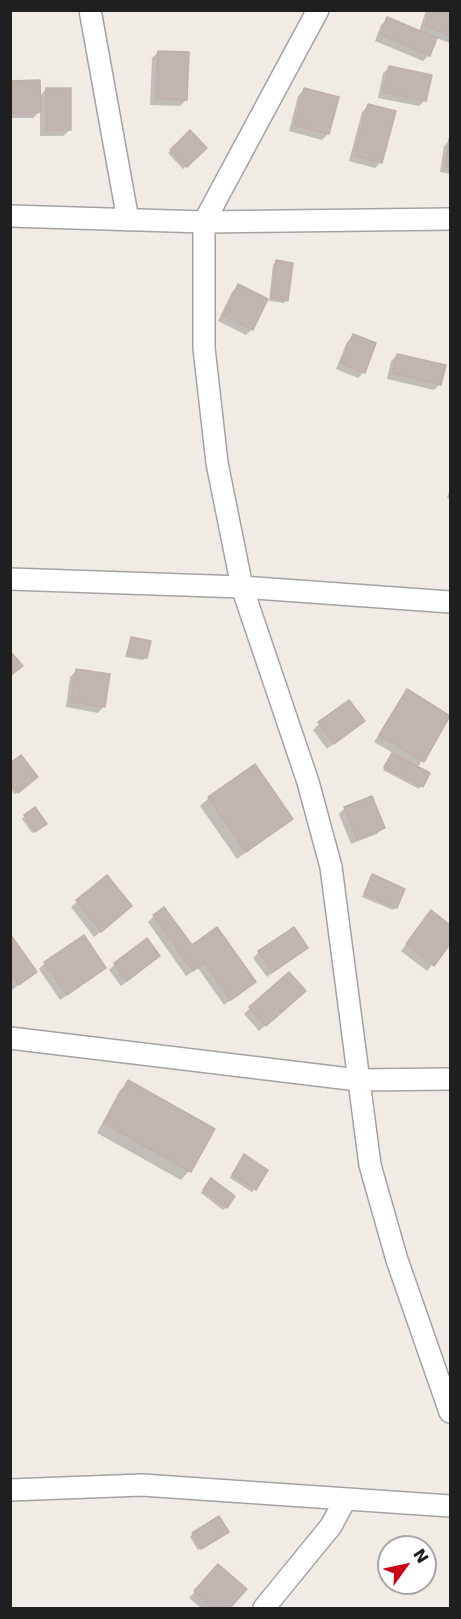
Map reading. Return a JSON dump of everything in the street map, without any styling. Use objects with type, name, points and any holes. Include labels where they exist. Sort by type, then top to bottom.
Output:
[{"type":"street","points":[[90,10],[128,220]]},
{"type":"street","points":[[318,10],[204,222],[204,348],[217,463],[242,587],[308,783],[331,867],[370,1165],[397,1260],[450,1412]]},
{"type":"street","points":[[10,216],[204,222],[450,219]]},
{"type":"street","points":[[10,579],[242,587],[450,602]]},
{"type":"street","points":[[10,1038],[358,1080],[450,1079]]},
{"type":"street","points":[[10,1490],[142,1485],[450,1506]]},
{"type":"street","points":[[264,1608],[331,1526],[345,1500]]},
{"type":"building","points":[[430,10],[450,10],[450,35],[425,26]]},
{"type":"building","points":[[387,17],[437,38],[430,56],[380,34]]},
{"type":"building","points":[[158,51],[189,52],[187,100],[156,99]]},
{"type":"building","points":[[389,66],[432,75],[426,101],[383,92]]},
{"type":"building","points":[[40,80],[41,112],[11,113],[10,81]]},
{"type":"building","points":[[46,88],[71,88],[71,130],[46,130]]},
{"type":"building","points":[[304,88],[339,97],[329,134],[294,125]]},
{"type":"building","points":[[368,104],[396,111],[382,163],[354,155]]},
{"type":"building","points":[[190,130],[207,148],[187,167],[170,150]]},
{"type":"building","points":[[449,139],[450,167],[445,167]]},
{"type":"building","points":[[276,260],[293,263],[288,301],[271,298]]},
{"type":"building","points":[[238,284],[268,299],[253,330],[223,315]]},
{"type":"building","points":[[353,334],[376,343],[365,373],[341,363]]},
{"type":"building","points":[[397,354],[446,365],[441,385],[392,373]]},
{"type":"building","points":[[131,637],[151,641],[147,658],[127,654]]},
{"type":"building","points":[[10,651],[23,666],[10,676]]},
{"type":"building","points":[[76,669],[110,674],[105,707],[71,702]]},
{"type":"building","points":[[407,689],[450,716],[424,762],[379,735]]},
{"type":"building","points":[[349,700],[365,721],[334,744],[318,722]]},
{"type":"building","points":[[392,753],[430,773],[423,787],[384,767]]},
{"type":"building","points":[[21,755],[38,777],[18,793],[10,783],[10,763]]},
{"type":"building","points":[[255,764],[293,819],[246,852],[208,797]]},
{"type":"building","points":[[372,796],[385,828],[357,839],[344,807]]},
{"type":"building","points":[[35,807],[47,824],[35,832],[24,815]]},
{"type":"building","points":[[372,874],[405,889],[397,908],[364,894]]},
{"type":"building","points":[[107,875],[132,906],[101,932],[76,900]]},
{"type":"building","points":[[164,907],[192,945],[217,927],[256,982],[231,1000],[205,963],[193,971],[153,915]]},
{"type":"building","points":[[431,910],[450,925],[450,944],[434,966],[406,944]]},
{"type":"building","points":[[294,927],[308,948],[273,972],[258,951]]},
{"type":"building","points":[[10,934],[37,972],[19,985],[10,974]]},
{"type":"building","points":[[84,935],[106,968],[67,995],[44,962]]},
{"type":"building","points":[[147,938],[160,956],[127,981],[114,963]]},
{"type":"building","points":[[289,972],[306,991],[266,1026],[249,1007]]},
{"type":"building","points":[[128,1080],[215,1129],[191,1172],[104,1123]]},
{"type":"building","points":[[244,1154],[268,1170],[256,1190],[232,1175]]},
{"type":"building","points":[[211,1178],[235,1196],[227,1208],[203,1190]]},
{"type":"building","points":[[219,1516],[229,1532],[201,1549],[192,1533]]},
{"type":"building","points":[[218,1564],[247,1589],[230,1608],[214,1608],[194,1591]]}]
